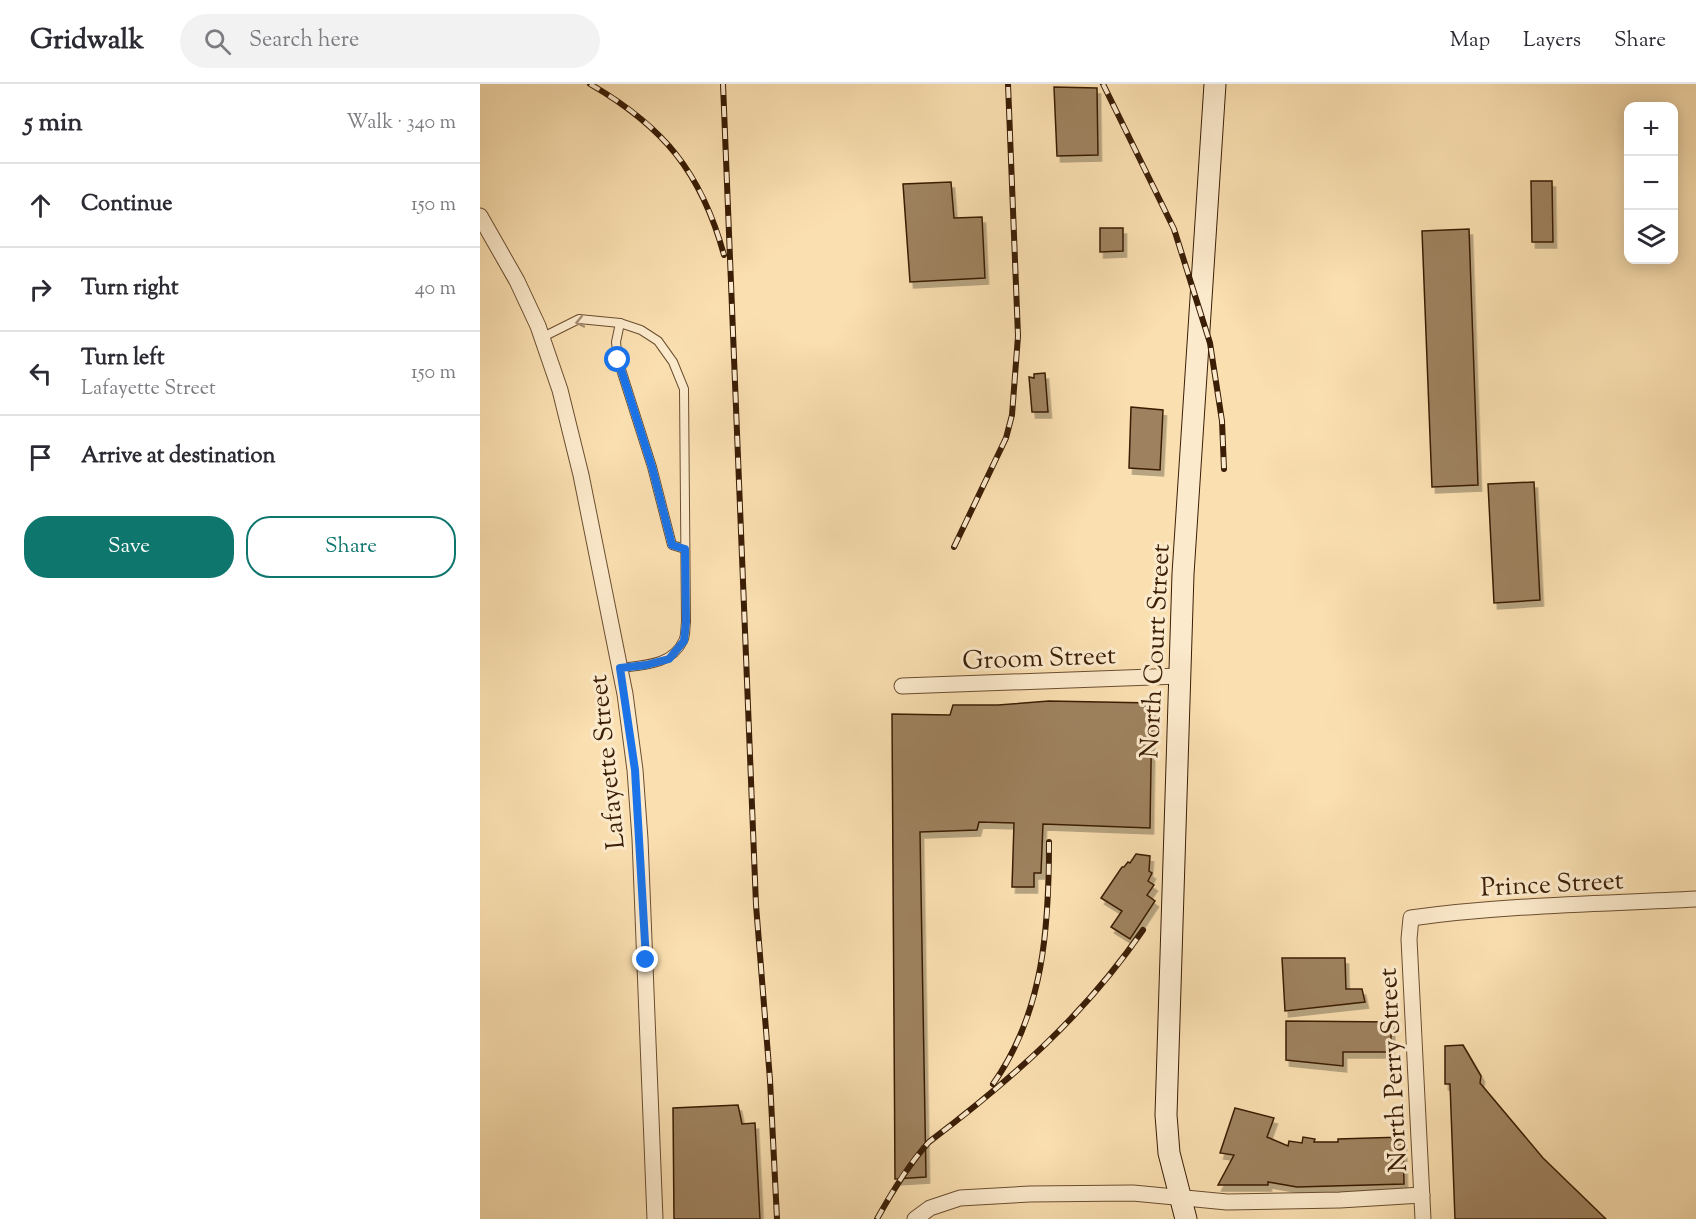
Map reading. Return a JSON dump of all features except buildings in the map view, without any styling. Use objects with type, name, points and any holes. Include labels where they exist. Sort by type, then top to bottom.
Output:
[{"type":"main road","name":"North Court Street","points":[[1186,1219],[1169,1153],[1166,1115],[1179,676],[1215,84]]},
{"type":"street","name":"Lafayette Street","points":[[480,216],[517,281],[543,337],[560,390],[574,446],[620,668],[635,770],[640,839],[655,1219]]},
{"type":"street","name":"Groom Street","points":[[902,686],[1179,676]]},
{"type":"street","name":"Prince Street","points":[[1411,918],[1571,905],[1696,899]]},
{"type":"street","name":"North Perry Street","points":[[1411,918],[1409,939],[1423,1219]]},
{"type":"street","points":[[915,1219],[930,1208],[960,1198],[1133,1193],[1227,1203],[1422,1195]]},
{"type":"lane","points":[[543,337],[579,319],[620,323],[641,330],[658,341],[673,362],[684,389],[686,622],[684,641],[669,659],[620,668]]},
{"type":"lane","points":[[620,323],[616,342],[618,360],[652,467],[672,545],[685,549]]},
{"type":"railway","points":[[590,84],[639,117],[676,154],[704,199],[724,255]]},
{"type":"railway","points":[[723,84],[756,905],[770,1080],[777,1219]]},
{"type":"railway","points":[[954,547],[1006,438],[1012,415],[1018,336],[1008,84]]},
{"type":"railway","points":[[1103,84],[1174,229],[1210,343],[1222,421],[1224,469]]},
{"type":"railway","points":[[993,1084],[1023,1028],[1040,968],[1045,937],[1049,842]]},
{"type":"railway","points":[[877,1219],[901,1179],[929,1142],[1018,1070],[1045,1045],[1096,991],[1143,930]]},
{"type":"route","points":[[618,360],[652,467],[672,545],[685,549],[684,641],[669,659],[620,668],[635,770],[646,960]]}]
